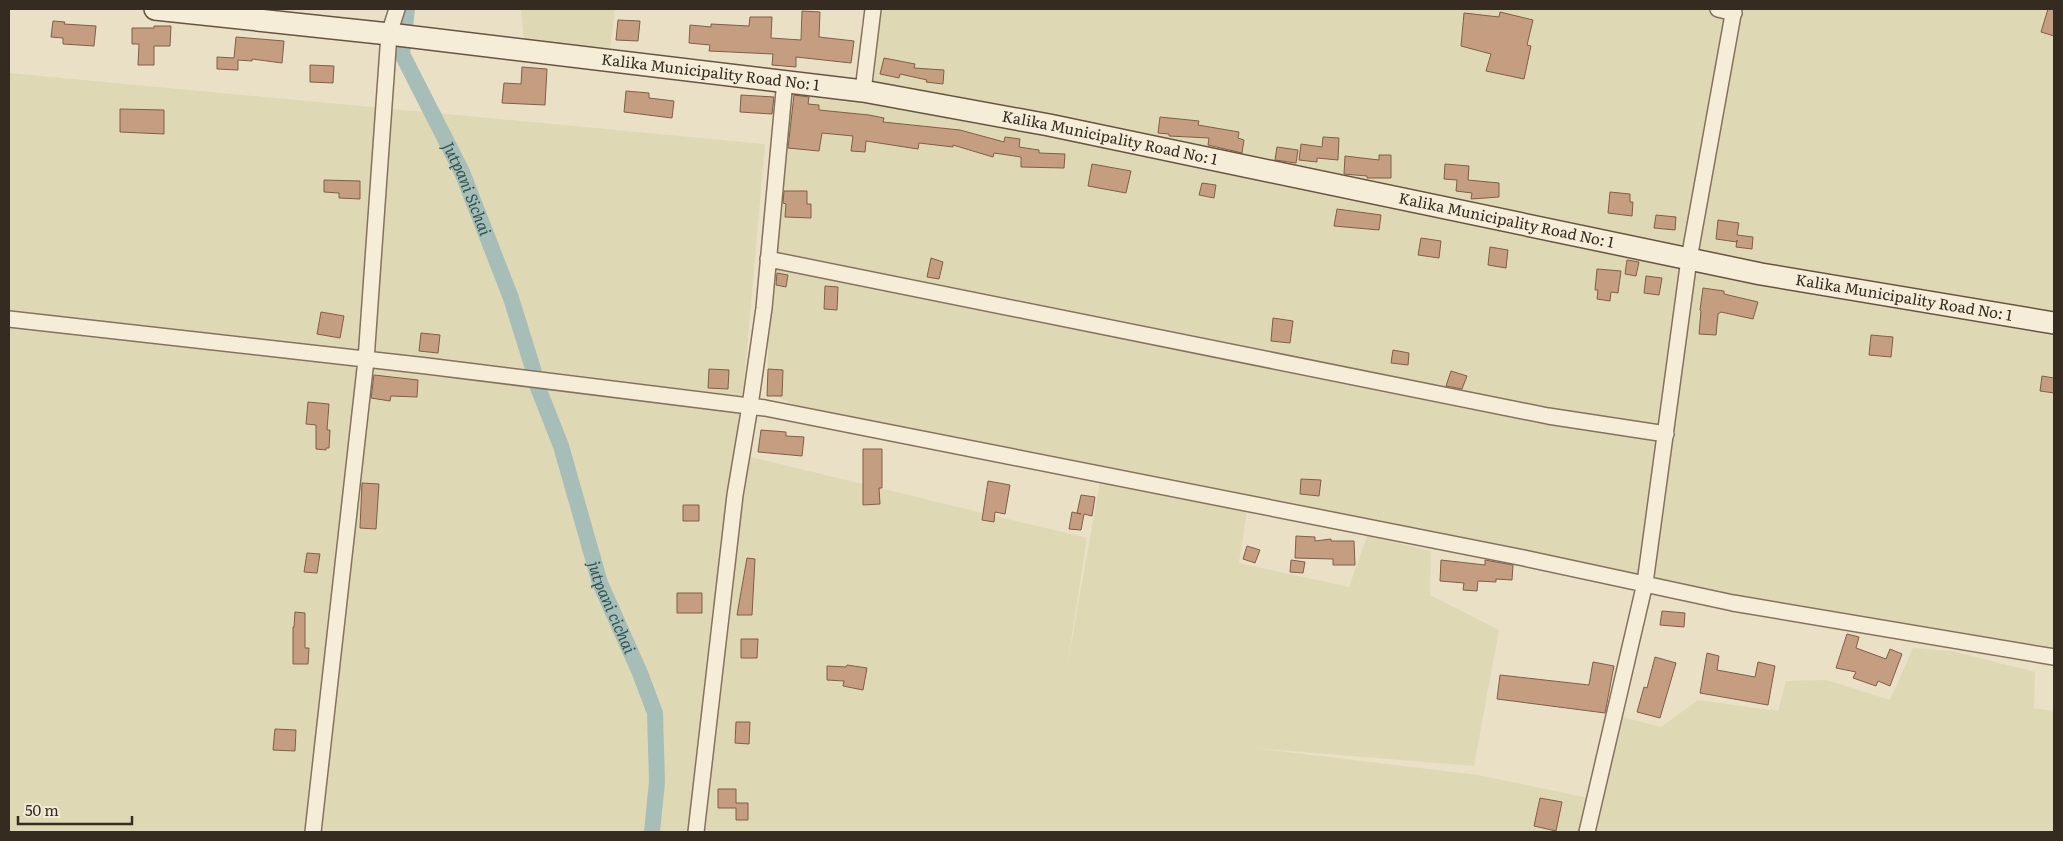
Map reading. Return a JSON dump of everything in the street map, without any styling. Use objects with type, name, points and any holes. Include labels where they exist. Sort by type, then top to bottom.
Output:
[{"type":"street","name":"Kalika Municipality Road No: 1","points":[[155,9],[389,34],[785,80],[863,91],[1049,126],[1761,274],[2054,323]]},
{"type":"street","points":[[313,832],[366,360],[389,34],[397,9]]},
{"type":"street","points":[[863,91],[873,9]]},
{"type":"street","points":[[1586,832],[1645,583],[1688,259],[1734,11],[1718,9]]},
{"type":"street","points":[[696,832],[734,504],[764,308],[785,80]]},
{"type":"street","points":[[768,259],[1538,414],[1666,434]]},
{"type":"street","points":[[9,320],[427,366],[750,406],[1645,583],[1733,603],[2054,657]]},
{"type":"shaded area","points":[[521,9],[615,9],[610,49],[524,41]]},
{"type":"shaded area","points":[[873,9],[2054,9],[2054,657],[1524,558],[795,405],[768,393],[768,259],[785,80],[862,91]]},
{"type":"shaded area","points":[[9,73],[765,144],[738,454],[1087,538],[1066,673],[1100,481],[1247,511],[1239,563],[1349,587],[1367,536],[1431,551],[1430,595],[1499,630],[1474,766],[1254,748],[1478,775],[1588,798],[1623,717],[1661,727],[1698,700],[1778,711],[1786,681],[1826,680],[1890,700],[1913,648],[1952,651],[2035,672],[2034,708],[2054,711],[2054,832],[9,832]]},
{"type":"building","points":[[2048,9],[2054,9],[2054,36],[2041,32]]},
{"type":"building","points":[[802,11],[820,12],[819,37],[854,41],[851,63],[796,57],[796,67],[772,65],[773,54],[709,51],[710,45],[689,43],[690,25],[711,27],[711,24],[749,26],[750,17],[772,17],[771,38],[801,40]]},
{"type":"building","points":[[1500,12],[1533,20],[1527,45],[1531,46],[1524,79],[1486,71],[1491,54],[1461,46],[1464,13],[1499,17]]},
{"type":"building","points":[[618,20],[640,21],[638,41],[616,40]]},
{"type":"building","points":[[53,21],[65,22],[64,24],[96,26],[94,46],[63,44],[63,38],[51,37]]},
{"type":"building","points":[[154,26],[171,26],[170,46],[154,46],[154,65],[138,65],[139,44],[132,44],[132,28],[154,28]]},
{"type":"building","points":[[236,37],[284,41],[282,63],[252,59],[252,61],[238,60],[238,70],[217,69],[217,57],[234,58]]},
{"type":"building","points":[[884,58],[915,64],[914,68],[944,70],[943,84],[926,82],[927,80],[900,74],[899,78],[880,74]]},
{"type":"building","points":[[310,65],[334,66],[333,83],[310,82]]},
{"type":"building","points":[[522,67],[547,69],[545,105],[502,103],[504,83],[521,84]]},
{"type":"building","points":[[626,91],[649,93],[649,98],[674,101],[672,118],[624,112]]},
{"type":"building","points":[[741,95],[774,97],[772,114],[740,112]]},
{"type":"building","points":[[794,95],[809,97],[808,104],[819,105],[819,110],[869,115],[884,118],[883,122],[960,130],[1004,142],[1005,137],[1020,139],[1019,147],[1039,150],[1039,153],[1065,154],[1064,168],[1021,167],[1021,157],[994,153],[993,157],[953,145],[953,147],[919,143],[918,149],[866,141],[865,152],[851,151],[853,136],[822,133],[819,151],[788,148]]},
{"type":"building","points":[[120,109],[164,110],[164,134],[120,132]]},
{"type":"building","points":[[1160,117],[1199,121],[1198,125],[1239,132],[1238,138],[1244,140],[1242,153],[1208,145],[1209,138],[1169,136],[1169,134],[1158,133]]},
{"type":"building","points":[[1323,137],[1339,138],[1338,160],[1317,158],[1317,162],[1299,160],[1301,144],[1322,147]]},
{"type":"building","points":[[1277,147],[1298,150],[1296,163],[1275,160]]},
{"type":"building","points":[[1379,155],[1391,155],[1391,178],[1367,178],[1367,176],[1344,174],[1345,156],[1379,160]]},
{"type":"building","points":[[1092,164],[1131,171],[1126,193],[1088,186]]},
{"type":"building","points":[[1445,164],[1469,166],[1468,180],[1499,183],[1499,197],[1471,199],[1472,193],[1456,191],[1457,180],[1444,179]]},
{"type":"building","points":[[324,180],[360,181],[360,199],[339,198],[339,193],[324,192]]},
{"type":"building","points":[[1202,183],[1216,185],[1214,198],[1199,195]]},
{"type":"building","points":[[784,191],[807,191],[807,204],[811,204],[811,218],[785,217]]},
{"type":"building","points":[[1610,192],[1630,194],[1630,202],[1633,202],[1632,216],[1608,213]]},
{"type":"building","points":[[1337,209],[1381,215],[1379,230],[1334,226]]},
{"type":"building","points":[[1656,215],[1676,217],[1675,230],[1654,228]]},
{"type":"building","points":[[1718,220],[1739,223],[1737,235],[1753,237],[1752,249],[1736,247],[1737,242],[1716,239]]},
{"type":"building","points":[[1421,238],[1441,241],[1439,258],[1418,255]]},
{"type":"building","points":[[1490,247],[1508,250],[1506,268],[1488,265]]},
{"type":"building","points":[[931,258],[943,262],[939,279],[927,277]]},
{"type":"building","points":[[1627,260],[1639,262],[1636,276],[1625,274]]},
{"type":"building","points":[[1597,269],[1621,271],[1618,293],[1611,292],[1610,301],[1597,299],[1598,290],[1595,290]]},
{"type":"building","points":[[777,273],[788,275],[786,287],[776,285]]},
{"type":"building","points":[[1646,276],[1662,278],[1659,295],[1644,293]]},
{"type":"building","points":[[825,286],[838,287],[837,310],[824,309]]},
{"type":"building","points":[[1703,288],[1724,291],[1724,294],[1758,302],[1753,319],[1721,312],[1718,314],[1716,335],[1699,334]]},
{"type":"building","points":[[321,312],[344,316],[340,338],[317,334]]},
{"type":"building","points":[[1273,318],[1293,321],[1290,343],[1271,341]]},
{"type":"building","points":[[421,333],[440,335],[438,353],[419,351]]},
{"type":"building","points":[[1871,335],[1893,337],[1891,357],[1869,355]]},
{"type":"building","points":[[1393,350],[1409,353],[1408,365],[1391,363]]},
{"type":"building","points":[[709,369],[729,370],[728,389],[708,388]]},
{"type":"building","points":[[768,369],[783,370],[782,396],[767,396]]},
{"type":"building","points":[[1451,371],[1467,376],[1462,389],[1446,386]]},
{"type":"building","points":[[374,375],[418,380],[417,397],[391,396],[390,401],[371,398]]},
{"type":"building","points":[[2042,376],[2054,378],[2054,393],[2040,391]]},
{"type":"building","points":[[308,402],[329,404],[327,430],[330,430],[329,448],[326,448],[326,450],[316,449],[316,425],[306,424]]},
{"type":"building","points":[[761,430],[786,432],[786,436],[804,437],[802,456],[758,452]]},
{"type":"building","points":[[863,449],[882,449],[882,488],[879,488],[880,504],[863,505]]},
{"type":"building","points":[[1301,479],[1321,480],[1319,496],[1300,494]]},
{"type":"building","points":[[988,481],[1010,485],[1005,514],[995,512],[994,522],[982,520]]},
{"type":"building","points":[[362,483],[379,484],[376,529],[360,528]]},
{"type":"building","points":[[1081,495],[1095,497],[1092,516],[1084,514],[1081,530],[1069,529],[1072,512],[1081,514],[1077,513]]},
{"type":"building","points":[[683,505],[699,505],[699,521],[683,521]]},
{"type":"building","points":[[1296,536],[1315,537],[1315,541],[1331,539],[1331,541],[1354,541],[1355,565],[1333,565],[1333,559],[1295,558]]},
{"type":"building","points":[[1247,546],[1260,550],[1255,563],[1243,559]]},
{"type":"building","points":[[307,553],[320,554],[317,573],[304,572]]},
{"type":"building","points":[[747,558],[755,559],[752,615],[737,615]]},
{"type":"building","points":[[1291,560],[1305,562],[1303,573],[1290,572]]},
{"type":"building","points":[[1441,560],[1485,565],[1485,560],[1513,565],[1512,580],[1496,579],[1496,582],[1478,581],[1477,591],[1463,590],[1464,583],[1440,581]]},
{"type":"building","points":[[677,593],[702,593],[702,613],[677,613]]},
{"type":"building","points":[[1662,611],[1685,613],[1684,627],[1660,625]]},
{"type":"building","points":[[295,612],[305,613],[305,648],[309,648],[308,664],[293,664]]},
{"type":"building","points":[[1847,634],[1859,637],[1856,648],[1886,659],[1890,649],[1902,654],[1890,686],[1878,681],[1876,686],[1853,678],[1856,672],[1836,668]]},
{"type":"building","points":[[741,639],[758,639],[757,658],[741,658]]},
{"type":"building","points":[[1707,653],[1719,656],[1717,670],[1755,677],[1758,662],[1775,666],[1768,705],[1700,693]]},
{"type":"building","points":[[1655,657],[1676,663],[1660,718],[1637,712],[1644,687],[1647,688]]},
{"type":"building","points":[[1593,662],[1614,666],[1605,713],[1497,699],[1500,675],[1589,685]]},
{"type":"building","points":[[847,665],[867,668],[863,690],[843,686],[844,681],[827,680],[827,666],[846,667]]},
{"type":"building","points":[[736,722],[750,722],[749,744],[735,743]]},
{"type":"building","points":[[275,729],[296,730],[295,751],[273,750]]},
{"type":"building","points":[[718,789],[736,789],[736,803],[748,803],[748,820],[736,820],[736,808],[718,808]]},
{"type":"building","points":[[1540,798],[1562,802],[1556,831],[1534,826]]},
{"type":"waterway","name":"Jutpani Sichai","points":[[407,9],[402,54],[462,172],[511,298],[534,372]]},
{"type":"waterway","name":"jutpani cichai","points":[[537,385],[561,446],[600,583],[640,673],[655,713],[657,782],[652,832]]}]
